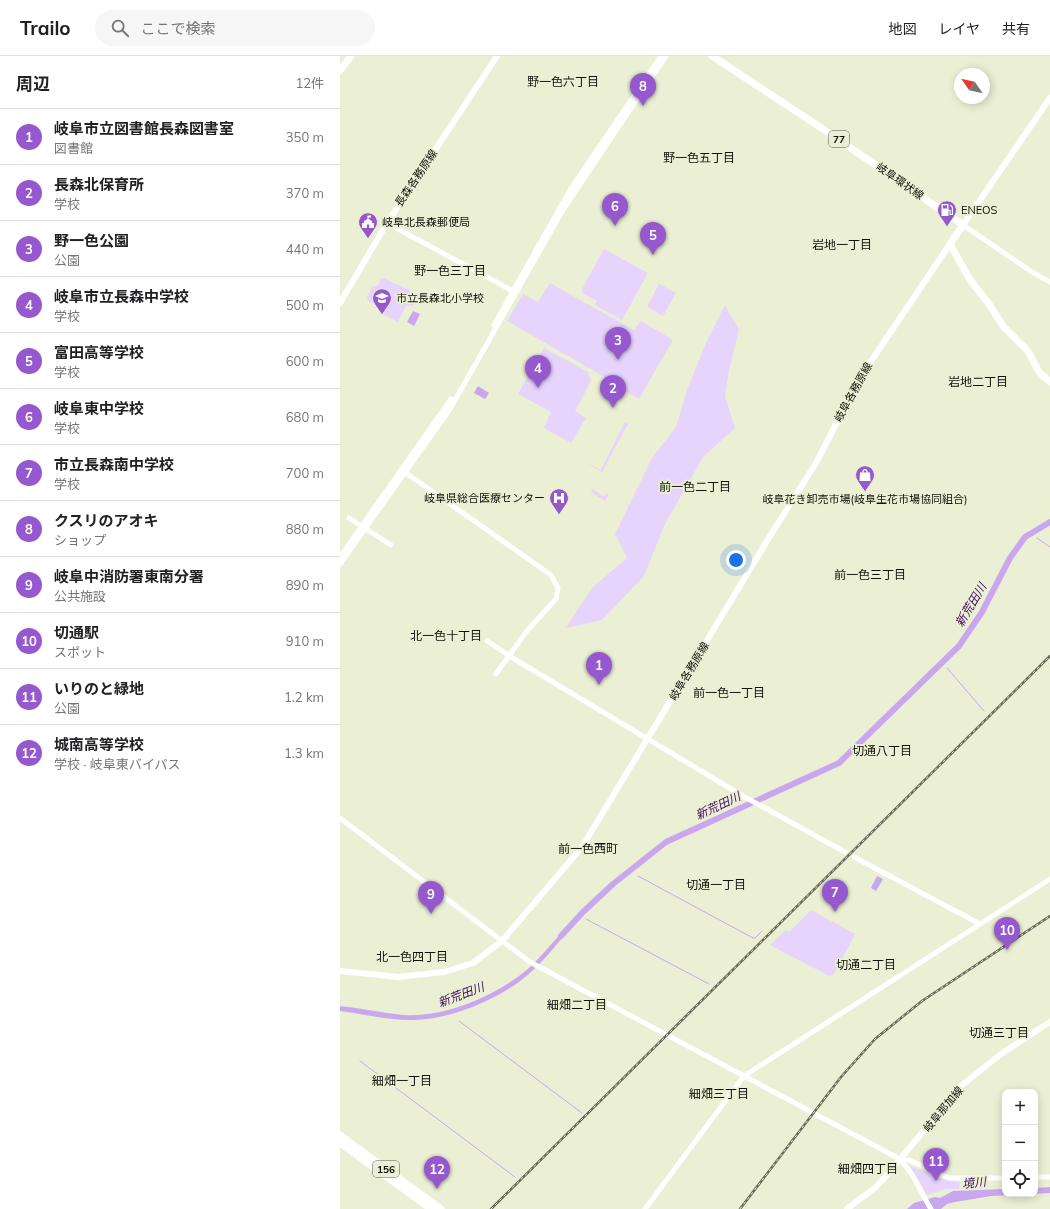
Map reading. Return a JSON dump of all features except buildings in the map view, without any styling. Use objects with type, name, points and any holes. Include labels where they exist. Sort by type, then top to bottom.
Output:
[{"type":"main road","points":[[340,70],[351,56]]},
{"type":"main road","name":"長森各務原線","points":[[340,303],[387,223],[497,56]]},
{"type":"main road","name":"岐阜環状線","points":[[712,56],[817,125],[963,225]]},
{"type":"main road","points":[[1050,98],[950,244],[970,280],[989,304],[1003,326],[1028,351],[1039,372],[1050,382]]},
{"type":"main road","name":"岐阜各務原線","points":[[340,972],[398,977],[444,972],[473,962],[502,941],[576,855],[812,469],[861,376],[950,244]]},
{"type":"main road","name":"岐阜那加線","points":[[847,1209],[876,1187],[961,1086],[1002,1054],[1050,1022]]},
{"type":"main road","name":"156","points":[[340,1135],[431,1207]]},
{"type":"main road","name":"156","points":[[340,1143],[431,1207],[441,1209]]},
{"type":"street","points":[[340,557],[406,473],[450,409],[570,190],[661,56]]},
{"type":"street","points":[[340,564],[447,407],[564,208],[666,56]]},
{"type":"street","points":[[387,223],[514,292]]},
{"type":"street","points":[[963,225],[1032,272],[1050,282]]},
{"type":"street","points":[[406,473],[526,556],[556,580],[558,588],[556,599],[529,628],[496,674]]},
{"type":"street","points":[[349,518],[391,545]]},
{"type":"street","points":[[488,641],[509,656],[758,804],[845,852]]},
{"type":"street","points":[[340,818],[532,963],[900,1160],[913,1177],[931,1209]]},
{"type":"street","points":[[854,857],[980,924]]},
{"type":"street","points":[[645,1209],[744,1076],[1050,879]]},
{"type":"street","points":[[900,1160],[909,1160],[949,1178],[1002,1178]]},
{"type":"street","points":[[1038,1177],[1050,1176]]},
{"type":"shaded area","points":[[604,249],[648,273],[622,320],[595,305],[597,301],[583,294],[582,289]]},
{"type":"shaded area","points":[[383,278],[420,295],[414,305],[406,306],[398,322],[383,314],[383,309],[369,302],[367,297],[373,286],[378,286],[380,279]]},
{"type":"shaded area","points":[[550,283],[634,330],[641,321],[673,340],[639,399],[607,381],[608,379],[507,321],[523,294],[538,302]]},
{"type":"shaded area","points":[[659,284],[676,293],[663,316],[648,307]]},
{"type":"shaded area","points":[[725,305],[739,330],[729,370],[725,396],[735,428],[703,457],[664,526],[644,576],[602,620],[566,628],[592,588],[627,558],[615,534],[652,458],[676,427],[687,390],[706,343]]},
{"type":"shaded area","points":[[413,311],[420,314],[414,326],[407,322]]},
{"type":"shaded area","points":[[544,348],[588,372],[591,381],[575,411],[586,418],[571,443],[544,428],[551,412],[518,394]]},
{"type":"shaded area","points":[[478,386],[489,393],[485,399],[474,393]]},
{"type":"shaded area","points":[[625,422],[628,424],[602,472],[586,463],[601,470]]},
{"type":"shaded area","points":[[592,489],[604,496],[607,493],[609,494],[605,501],[591,492]]},
{"type":"shaded area","points":[[877,876],[883,879],[876,891],[871,888]]},
{"type":"shaded area","points":[[811,910],[855,934],[834,974],[829,976],[770,945],[786,930],[789,932]]},
{"type":"shaded area","points":[[564,930],[567,933],[532,971],[506,990],[475,1006],[441,1017],[410,1020],[383,1018],[340,1011],[340,1006],[403,1015],[419,1015],[453,1009],[470,1003],[487,996],[529,968]]},
{"type":"shaded area","points":[[910,1166],[945,1180],[960,1182],[959,1189],[945,1189],[927,1195]]},
{"type":"shaded area","points":[[1050,1187],[1050,1193],[1038,1194],[1038,1188]]},
{"type":"shaded area","points":[[1002,1189],[1002,1195],[955,1202],[947,1204],[941,1209],[907,1209],[914,1203],[935,1197],[940,1198],[953,1191]]},
{"type":"waterway","name":"新荒田川","points":[[561,936],[583,912],[613,884],[666,842],[839,763],[959,646],[982,612],[1010,558],[1025,537],[1050,522]]},
{"type":"waterway","points":[[1037,538],[1050,547]]},
{"type":"waterway","points":[[947,668],[984,711]]},
{"type":"waterway","points":[[638,876],[753,938],[755,938],[762,931]]},
{"type":"waterway","points":[[586,919],[709,984]]},
{"type":"waterway","points":[[459,1021],[582,1113]]},
{"type":"waterway","points":[[360,1061],[515,1177]]},
{"type":"railway","points":[[491,1209],[1050,656]]},
{"type":"railway","points":[[740,1209],[841,1077],[875,1039],[922,1001],[1050,916]]},
{"type":"place","name":"クスリのアオキ","points":[[643,106]]},
{"type":"place","name":"岐阜東中学校","points":[[615,226]]},
{"type":"place","name":"ENEOS","points":[[947,227]]},
{"type":"place","name":"岐阜北長森郵便局","points":[[368,239]]},
{"type":"place","name":"富田高等学校","points":[[653,255]]},
{"type":"place","name":"市立長森北小学校","points":[[382,315]]},
{"type":"place","name":"野一色公園","points":[[618,360]]},
{"type":"place","name":"岐阜市立長森中学校","points":[[538,388]]},
{"type":"place","name":"長森北保育所","points":[[613,408]]},
{"type":"place","name":"岐阜花き卸売市場(岐阜生花市場協同組合)","points":[[865,492]]},
{"type":"place","name":"岐阜県総合医療センター","points":[[559,515]]},
{"type":"place","name":"岐阜市立図書館長森図書室","points":[[599,685]]},
{"type":"place","name":"市立長森南中学校","points":[[835,912]]},
{"type":"place","name":"岐阜中消防署東南分署","points":[[431,914]]},
{"type":"place","name":"切通駅","points":[[1007,950]]},
{"type":"place","name":"いりのと緑地","points":[[936,1181]]},
{"type":"place","name":"城南高等学校","points":[[437,1189]]},
{"type":"district","name":"野一色六丁目","points":[[563,82]]},
{"type":"district","name":"野一色五丁目","points":[[699,158]]},
{"type":"district","name":"岩地一丁目","points":[[842,245]]},
{"type":"district","name":"野一色三丁目","points":[[450,271]]},
{"type":"district","name":"岩地二丁目","points":[[978,382]]},
{"type":"district","name":"前一色二丁目","points":[[695,487]]},
{"type":"district","name":"前一色三丁目","points":[[870,575]]},
{"type":"district","name":"北一色十丁目","points":[[446,636]]},
{"type":"district","name":"前一色一丁目","points":[[729,693]]},
{"type":"district","name":"切通八丁目","points":[[882,751]]},
{"type":"district","name":"前一色西町","points":[[588,849]]},
{"type":"district","name":"切通一丁目","points":[[716,885]]},
{"type":"district","name":"北一色四丁目","points":[[412,957]]},
{"type":"district","name":"切通二丁目","points":[[866,965]]},
{"type":"district","name":"細畑二丁目","points":[[577,1005]]},
{"type":"district","name":"切通三丁目","points":[[999,1033]]},
{"type":"district","name":"細畑一丁目","points":[[402,1081]]},
{"type":"district","name":"細畑三丁目","points":[[719,1094]]},
{"type":"district","name":"細畑四丁目","points":[[868,1169]]},
{"type":"water label","name":"境川","points":[[974,1183]]}]
